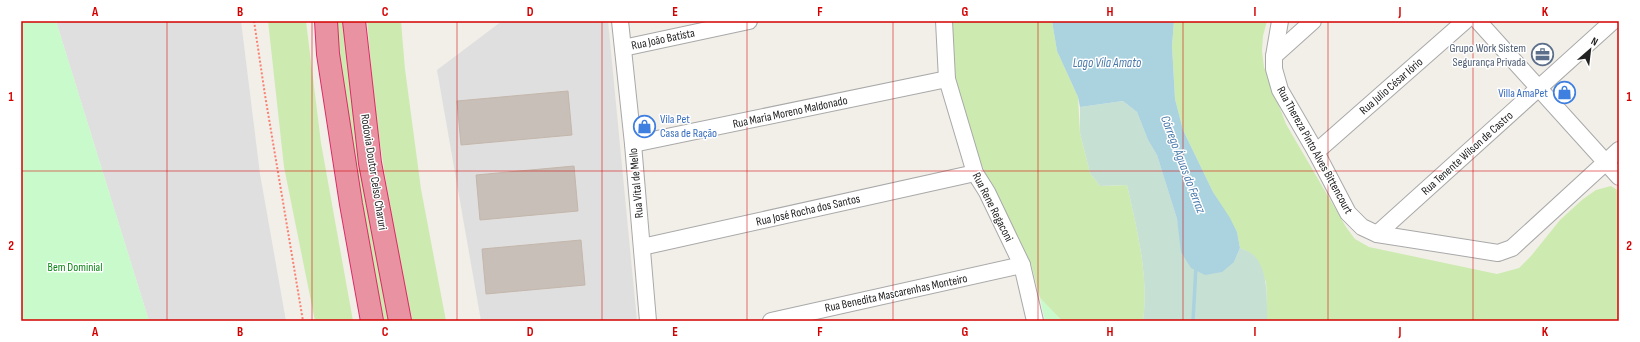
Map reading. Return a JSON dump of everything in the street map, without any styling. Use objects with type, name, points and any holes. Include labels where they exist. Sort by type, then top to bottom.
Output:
[{"type":"highway","points":[[326,21],[328,54],[335,101],[351,204],[372,321]]},
{"type":"highway","name":"Rodovia Doutor Celso Charuri","points":[[354,21],[370,163],[400,321]]},
{"type":"street","name":"Rua Vital de Mello","points":[[620,21],[633,144],[648,321]]},
{"type":"street","name":"Rua João Batista","points":[[623,48],[749,21]]},
{"type":"street","name":"Rua Rene Regaconi","points":[[944,21],[947,79],[975,173],[987,192],[1022,266],[1035,321]]},
{"type":"street","name":"Rua Thereza Pinto Alves Bittencourt","points":[[1280,21],[1274,56],[1274,69],[1280,90],[1316,152],[1348,213],[1362,227],[1377,234]]},
{"type":"street","points":[[1274,56],[1313,21]]},
{"type":"street","name":"Rua Julio César Iório","points":[[1316,152],[1465,21]]},
{"type":"street","points":[[1478,21],[1619,177]]},
{"type":"street","name":"Rua Tenente Wilson de Castro","points":[[1377,234],[1613,21]]},
{"type":"street","name":"Rua Maria Moreno Maldonado","points":[[633,144],[947,79]]},
{"type":"street","points":[[1377,234],[1498,253],[1512,248],[1619,150]]},
{"type":"street","name":"Rua José Rocha dos Santos","points":[[642,247],[975,173]]},
{"type":"street","points":[[1409,205],[1405,213],[1404,224],[1408,232],[1415,240]]},
{"type":"street","name":"Rua Benedita Mascarenhas Monteiro","points":[[771,321],[1022,266]]},
{"type":"path","points":[[254,21],[303,321]]},
{"type":"shaded area","points":[[56,21],[241,21],[260,174],[286,321],[149,321]]},
{"type":"shaded area","points":[[502,21],[608,21],[637,321],[481,321],[437,70]]},
{"type":"green space","name":"Bem Dominial","points":[[21,21],[56,21],[149,321],[21,321]]},
{"type":"green space","points":[[268,21],[306,21],[321,143],[353,321],[315,321],[284,167]]},
{"type":"green space","points":[[332,21],[347,21],[393,321],[378,321]]},
{"type":"green space","points":[[367,21],[401,21],[405,69],[421,189],[446,321],[410,321],[396,247],[375,111]]},
{"type":"green space","points":[[951,21],[1052,21],[1057,51],[1078,97],[1080,133],[1090,173],[1100,186],[1127,185],[1138,236],[1143,270],[1143,321],[1062,321],[1040,298],[1031,264],[988,180],[968,132],[953,75]]},
{"type":"green space","points":[[1174,21],[1267,21],[1263,36],[1262,51],[1264,67],[1286,124],[1346,227],[1355,239],[1369,247],[1497,274],[1519,268],[1531,256],[1560,220],[1583,199],[1596,190],[1611,186],[1619,191],[1619,321],[1267,321],[1266,282],[1252,254],[1240,248],[1237,232],[1213,192],[1183,130],[1175,99],[1172,46]]},
{"type":"green space","points":[[1123,101],[1137,112],[1148,140],[1157,155],[1177,219],[1180,234],[1234,262],[1240,248],[1251,253],[1257,259],[1261,266],[1266,284],[1267,321],[1143,321],[1144,287],[1141,253],[1127,185],[1100,186],[1090,173],[1080,133],[1080,107]]},
{"type":"green space","points":[[1040,298],[1062,321],[1045,321]]},
{"type":"water","name":"Lago Vila Amato","points":[[1052,21],[1174,21],[1172,46],[1175,99],[1183,130],[1213,192],[1230,218],[1237,232],[1240,248],[1234,262],[1222,272],[1205,275],[1191,268],[1181,252],[1177,219],[1157,155],[1148,140],[1137,112],[1123,101],[1080,107],[1078,97],[1057,51]]},
{"type":"building","points":[[568,91],[572,135],[461,145],[457,101]]},
{"type":"building","points":[[574,166],[578,211],[480,220],[476,175]]},
{"type":"building","points":[[581,240],[585,285],[486,294],[482,249]]},
{"type":"waterway","name":"Córrego Águas do Ferraz","points":[[1193,321],[1196,266]]},
{"type":"place","name":"Grupo Work Sistem Segurança Privada","points":[[1542,55]]},
{"type":"place","name":"Villa AmaPet","points":[[1564,93]]},
{"type":"place","name":"Vila Pet Casa de Ração","points":[[645,126]]}]
